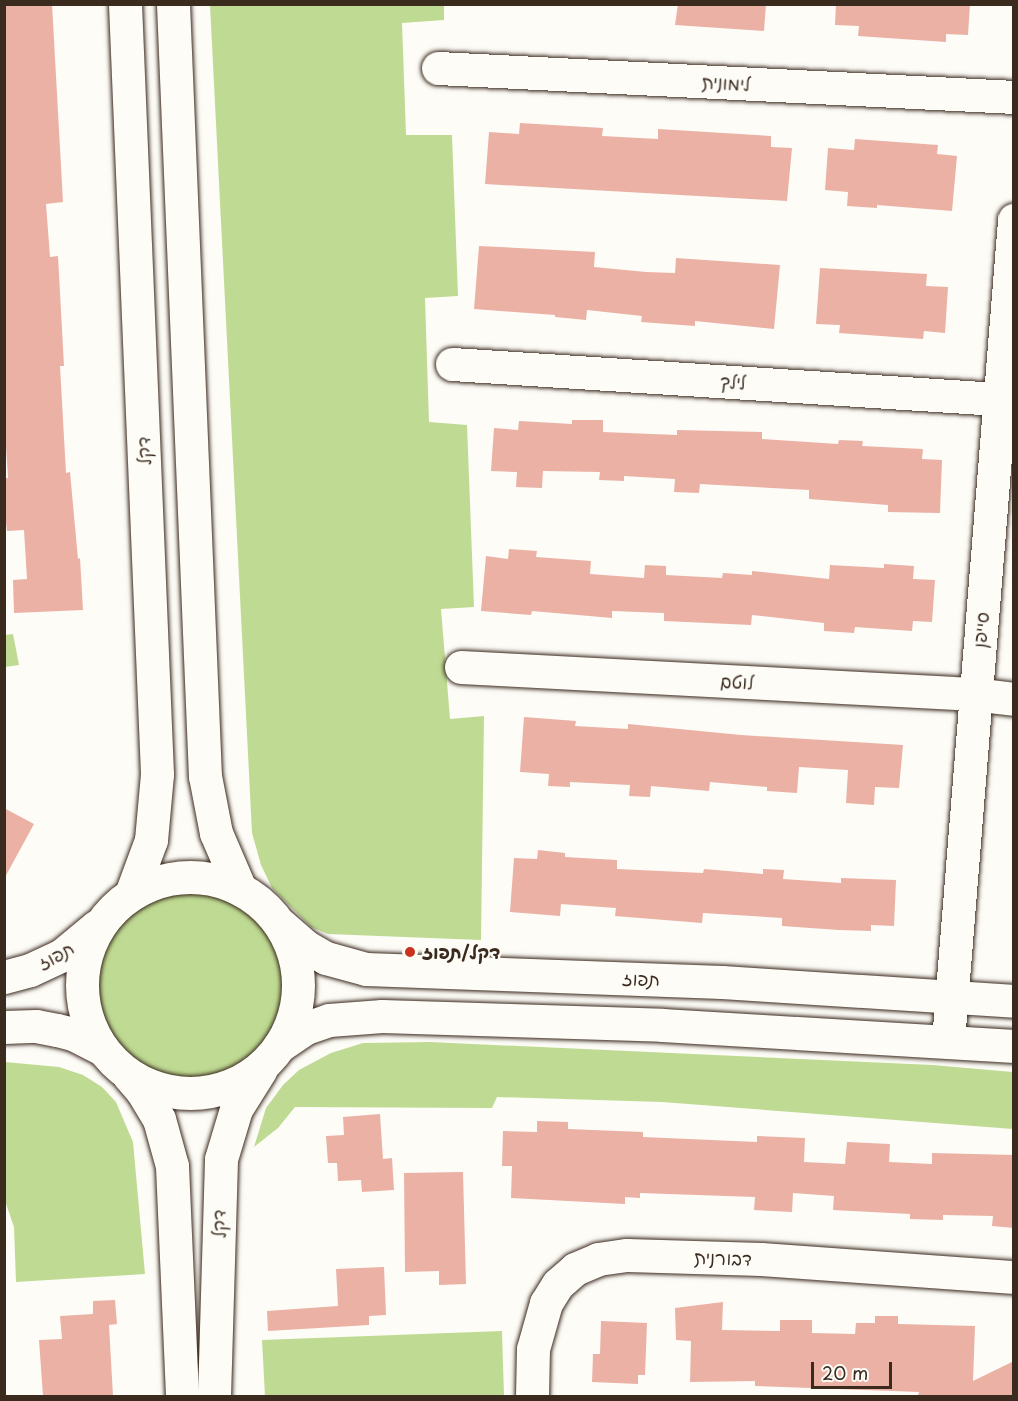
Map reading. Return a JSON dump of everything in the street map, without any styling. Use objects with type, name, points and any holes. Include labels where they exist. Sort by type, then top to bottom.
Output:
[{"type":"street","name":"דקל","points":[[125,4],[157,774],[151,840],[131,894]]},
{"type":"street","points":[[173,4],[205,776],[216,833],[240,889]]},
{"type":"street","name":"לימונית","points":[[438,69],[1014,97]]},
{"type":"street","name":"סייפן","points":[[948,1041],[975,695],[1007,399],[1014,220]]},
{"type":"street","name":"לילך","points":[[452,364],[1007,399]]},
{"type":"street","name":"לוטם","points":[[461,667],[1014,699]]},
{"type":"street","name":"תפוז","points":[[131,894],[149,884],[190,876],[211,878],[240,889],[268,909],[281,925],[305,946],[326,958],[366,969],[699,981],[1014,1000]]},
{"type":"street","points":[[102,1049],[89,1026],[81,985],[90,943],[101,923],[114,907],[131,894]]},
{"type":"street","name":"תפוז","points":[[4,977],[30,970],[62,956],[101,923]]},
{"type":"street","name":"דקל","points":[[213,1396],[221,1159],[236,1109],[290,1027],[296,1006],[298,985],[296,964],[281,925]]},
{"type":"street","points":[[128,1074],[147,1085],[189,1094],[210,1092],[230,1085],[306,1028],[329,1020],[382,1016],[662,1025],[1014,1046]]},
{"type":"street","points":[[4,1027],[36,1026],[57,1030],[73,1034],[102,1049],[142,1091],[159,1119],[172,1166],[182,1396]]},
{"type":"street","name":"דבורנית","points":[[532,1396],[533,1349],[546,1303],[558,1284],[575,1269],[598,1259],[627,1255],[761,1259],[1014,1277]]},
{"type":"green space","points":[[210,5],[444,5],[444,20],[402,23],[406,135],[452,135],[458,296],[425,298],[429,422],[467,425],[474,607],[441,609],[450,719],[484,716],[481,940],[328,934],[311,927],[272,888],[261,865],[252,833]]},
{"type":"green space","points":[[13,634],[19,665],[5,667],[5,635]]},
{"type":"green space","points":[[190,885],[209,887],[228,893],[261,914],[282,947],[288,966],[290,985],[288,1004],[282,1023],[261,1056],[228,1077],[209,1083],[190,1085],[171,1083],[152,1077],[119,1056],[98,1023],[92,1004],[90,985],[92,966],[98,947],[119,914],[152,893],[171,887]]},
{"type":"green space","points":[[430,1042],[932,1065],[1013,1072],[1013,1129],[662,1102],[497,1097],[492,1108],[295,1107],[278,1128],[254,1147],[266,1108],[283,1085],[299,1070],[331,1053],[363,1043]]},
{"type":"green space","points":[[5,1062],[59,1067],[83,1075],[102,1087],[116,1102],[133,1142],[145,1274],[16,1282],[14,1227],[4,1198]]},
{"type":"green space","points":[[502,1331],[504,1396],[265,1396],[262,1340]]},
{"type":"building","points":[[4,4],[52,4],[63,202],[46,204],[50,257],[58,256],[64,366],[60,366],[66,473],[70,472],[78,559],[80,558],[83,610],[14,613],[13,580],[27,579],[24,530],[7,531],[4,505],[4,478],[8,478],[4,416]]},
{"type":"building","points":[[678,4],[766,4],[764,31],[675,25]]},
{"type":"building","points":[[836,4],[970,4],[968,35],[946,34],[946,42],[858,36],[859,26],[835,25]]},
{"type":"building","points":[[520,123],[603,128],[602,136],[658,139],[658,129],[771,136],[771,147],[792,148],[787,201],[485,184],[489,132],[519,134]]},
{"type":"building","points":[[855,139],[938,145],[937,154],[957,156],[952,211],[877,205],[877,208],[847,206],[848,192],[825,190],[828,148],[854,150]]},
{"type":"building","points":[[479,246],[595,252],[594,267],[646,272],[675,273],[676,258],[780,265],[774,329],[695,321],[695,326],[641,322],[642,316],[587,310],[586,320],[555,317],[555,315],[474,309]]},
{"type":"building","points":[[820,268],[927,274],[926,286],[948,287],[945,333],[924,331],[923,339],[839,333],[840,325],[816,324]]},
{"type":"building","points":[[572,420],[603,420],[603,432],[677,435],[677,430],[762,432],[762,439],[838,444],[839,440],[863,441],[862,446],[923,449],[922,459],[942,460],[940,513],[888,512],[888,505],[809,499],[809,490],[700,484],[699,493],[674,492],[675,479],[624,476],[624,481],[599,480],[600,472],[543,471],[542,488],[516,487],[517,472],[491,471],[494,428],[518,430],[519,421],[572,424]]},
{"type":"building","points":[[509,549],[537,551],[536,557],[591,561],[590,574],[644,578],[645,565],[666,566],[666,575],[722,578],[723,573],[752,575],[752,571],[829,579],[830,565],[884,568],[884,564],[914,566],[913,579],[935,580],[932,622],[913,621],[912,631],[855,627],[854,633],[824,631],[824,623],[752,615],[751,625],[664,621],[664,613],[612,611],[612,618],[532,611],[531,615],[481,611],[486,556],[508,559]]},
{"type":"building","points":[[524,717],[576,721],[575,726],[628,729],[628,724],[741,735],[903,745],[899,788],[875,787],[874,805],[846,803],[848,770],[799,767],[797,793],[767,791],[767,787],[710,782],[709,791],[651,786],[650,797],[629,796],[630,785],[570,782],[570,787],[548,786],[549,774],[520,772]]},
{"type":"building","points":[[4,808],[34,824],[4,879]]},
{"type":"building","points":[[538,850],[565,853],[565,857],[617,860],[617,869],[703,873],[704,869],[763,874],[763,869],[784,870],[783,879],[841,883],[841,878],[896,880],[894,926],[871,925],[871,931],[839,930],[782,926],[782,918],[703,913],[702,923],[615,916],[616,908],[561,904],[560,916],[510,912],[514,858],[537,859]]},
{"type":"building","points":[[380,1114],[383,1159],[392,1158],[394,1190],[362,1192],[361,1180],[338,1181],[337,1163],[328,1163],[326,1136],[344,1135],[343,1117]]},
{"type":"building","points":[[537,1121],[568,1122],[568,1129],[643,1132],[643,1137],[757,1142],[757,1136],[805,1138],[804,1162],[845,1164],[847,1142],[890,1144],[889,1162],[932,1164],[932,1153],[1014,1155],[1014,1228],[992,1226],[993,1216],[943,1215],[943,1220],[910,1219],[910,1214],[833,1210],[834,1196],[793,1193],[792,1212],[754,1210],[755,1197],[640,1193],[640,1198],[625,1197],[625,1204],[511,1198],[512,1166],[502,1166],[503,1131],[537,1132]]},
{"type":"building","points":[[463,1172],[466,1284],[439,1285],[439,1271],[405,1272],[404,1173]]},
{"type":"building","points":[[384,1267],[386,1315],[369,1316],[369,1325],[268,1331],[267,1311],[338,1306],[336,1269]]},
{"type":"building","points":[[115,1300],[117,1324],[109,1325],[113,1396],[43,1396],[39,1340],[62,1339],[60,1316],[93,1314],[93,1301]]},
{"type":"building","points":[[723,1302],[722,1330],[780,1331],[780,1320],[812,1320],[812,1333],[855,1334],[856,1323],[875,1323],[875,1316],[898,1316],[898,1324],[975,1326],[973,1381],[1014,1361],[1014,1396],[918,1396],[919,1392],[755,1386],[755,1381],[690,1382],[691,1341],[676,1340],[675,1308]]},
{"type":"building","points":[[601,1321],[647,1323],[645,1375],[638,1375],[638,1384],[592,1382],[593,1354],[600,1354]]},
{"type":"place","name":"דקל/תפוז","points":[[410,952]]}]
